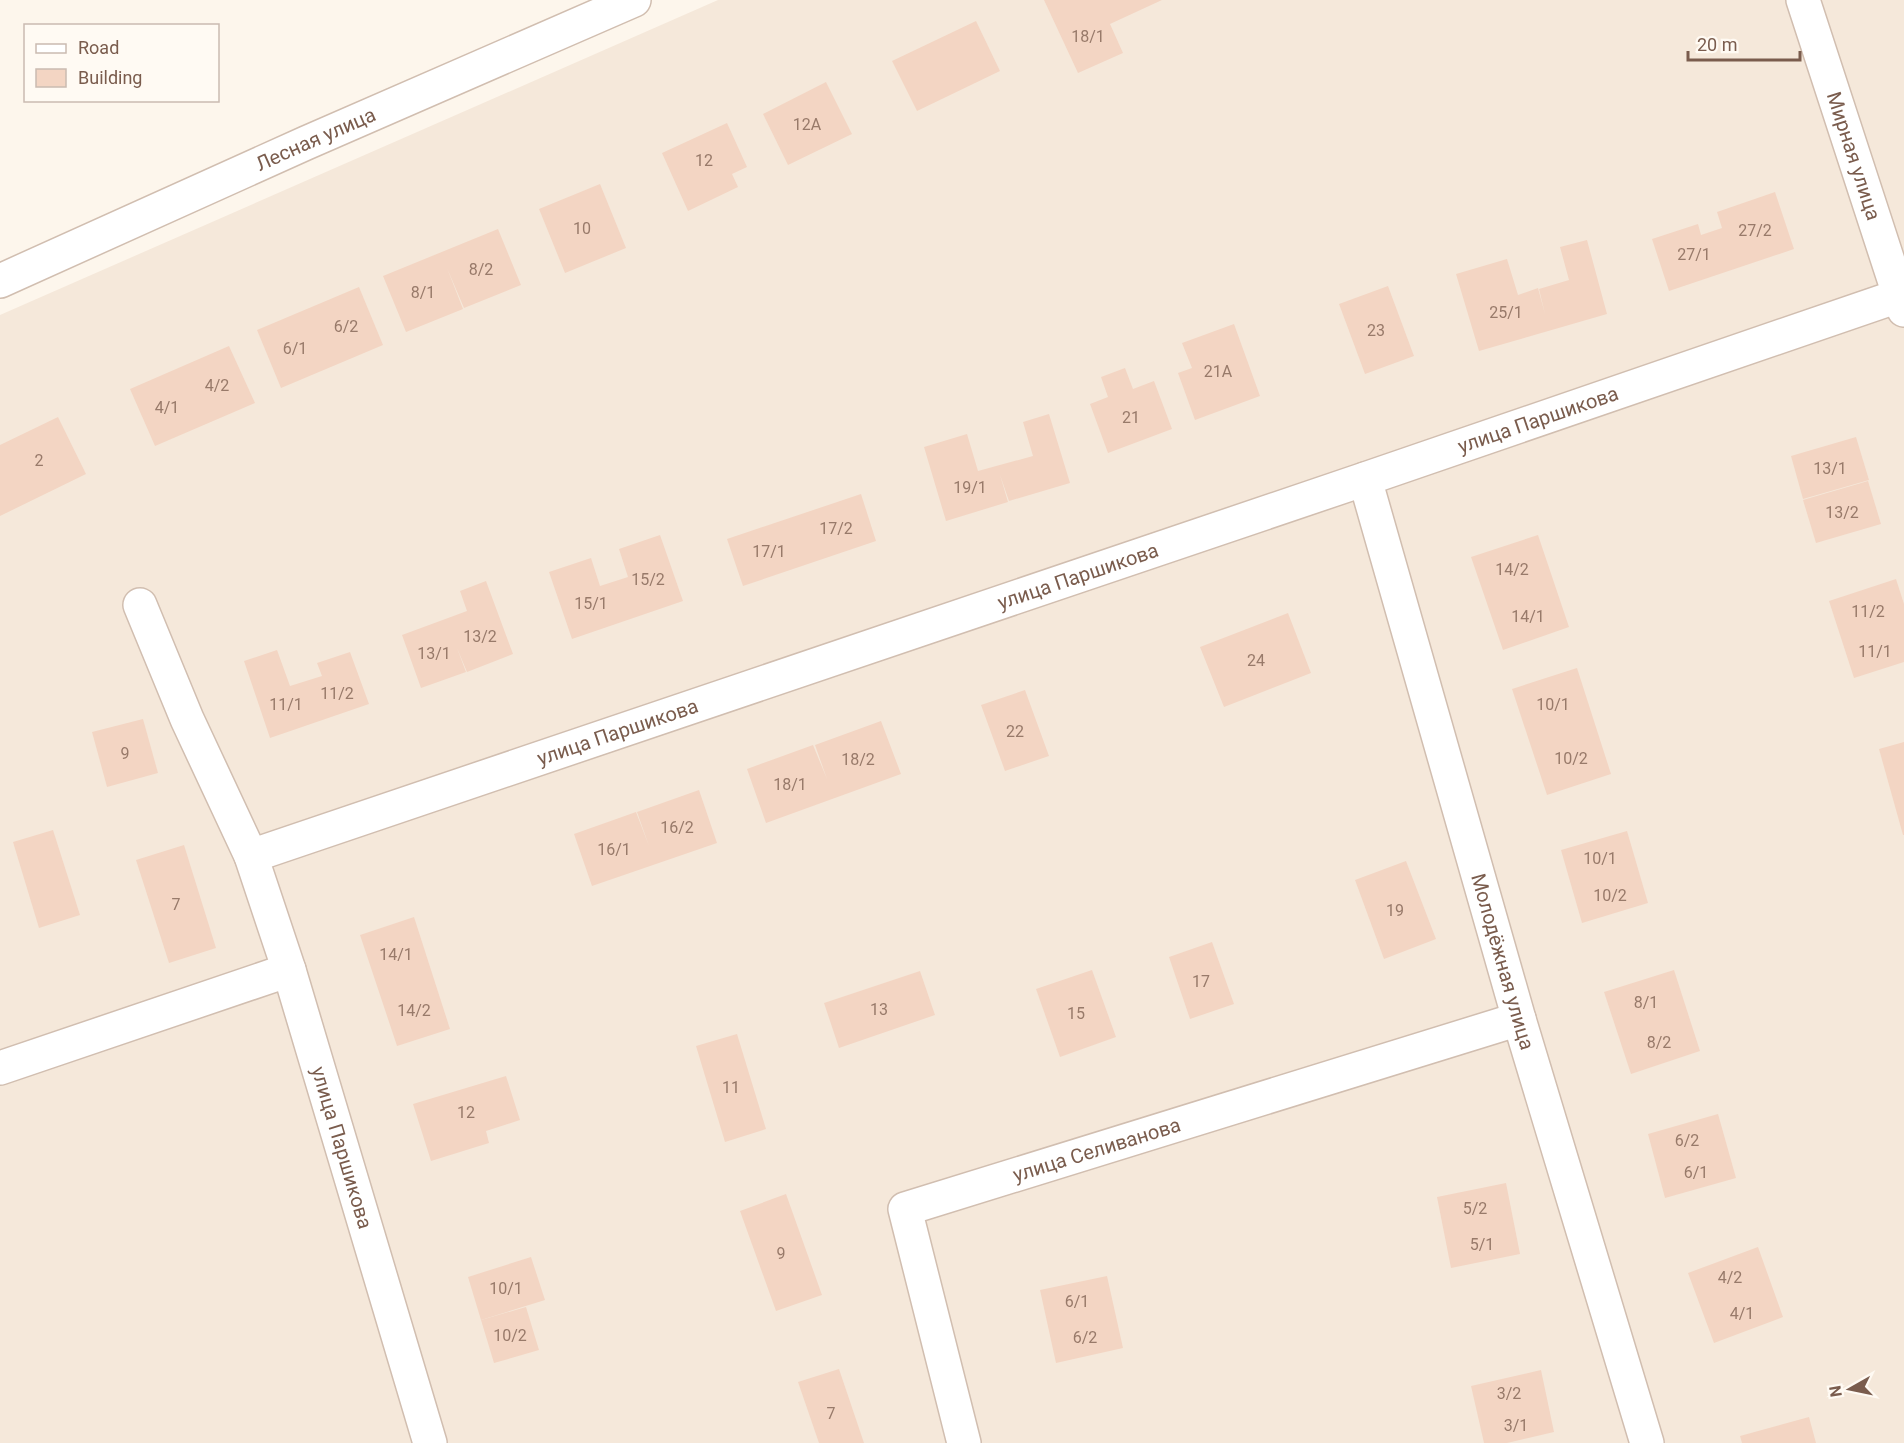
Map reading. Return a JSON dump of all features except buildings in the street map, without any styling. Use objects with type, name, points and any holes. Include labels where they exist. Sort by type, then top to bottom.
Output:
[{"type":"street","name":"Лесная улица","points":[[0,281],[306,143],[634,0]]},
{"type":"street","name":"Мирная улица","points":[[1803,0],[1902,299]]},
{"type":"street","name":"улица Паршикова","points":[[251,856],[1902,299]]},
{"type":"street","name":"Молодёжная улица","points":[[1365,479],[1519,1019],[1647,1443]]},
{"type":"street","name":"улица Паршикова","points":[[140,605],[187,718],[251,856],[289,970],[429,1443]]},
{"type":"street","points":[[0,1068],[289,970]]},
{"type":"street","name":"улица Селиванова","points":[[964,1443],[905,1209],[1519,1019]]},
{"type":"shaded area","points":[[718,0],[1904,0],[1904,1443],[0,1443],[0,315]]}]
